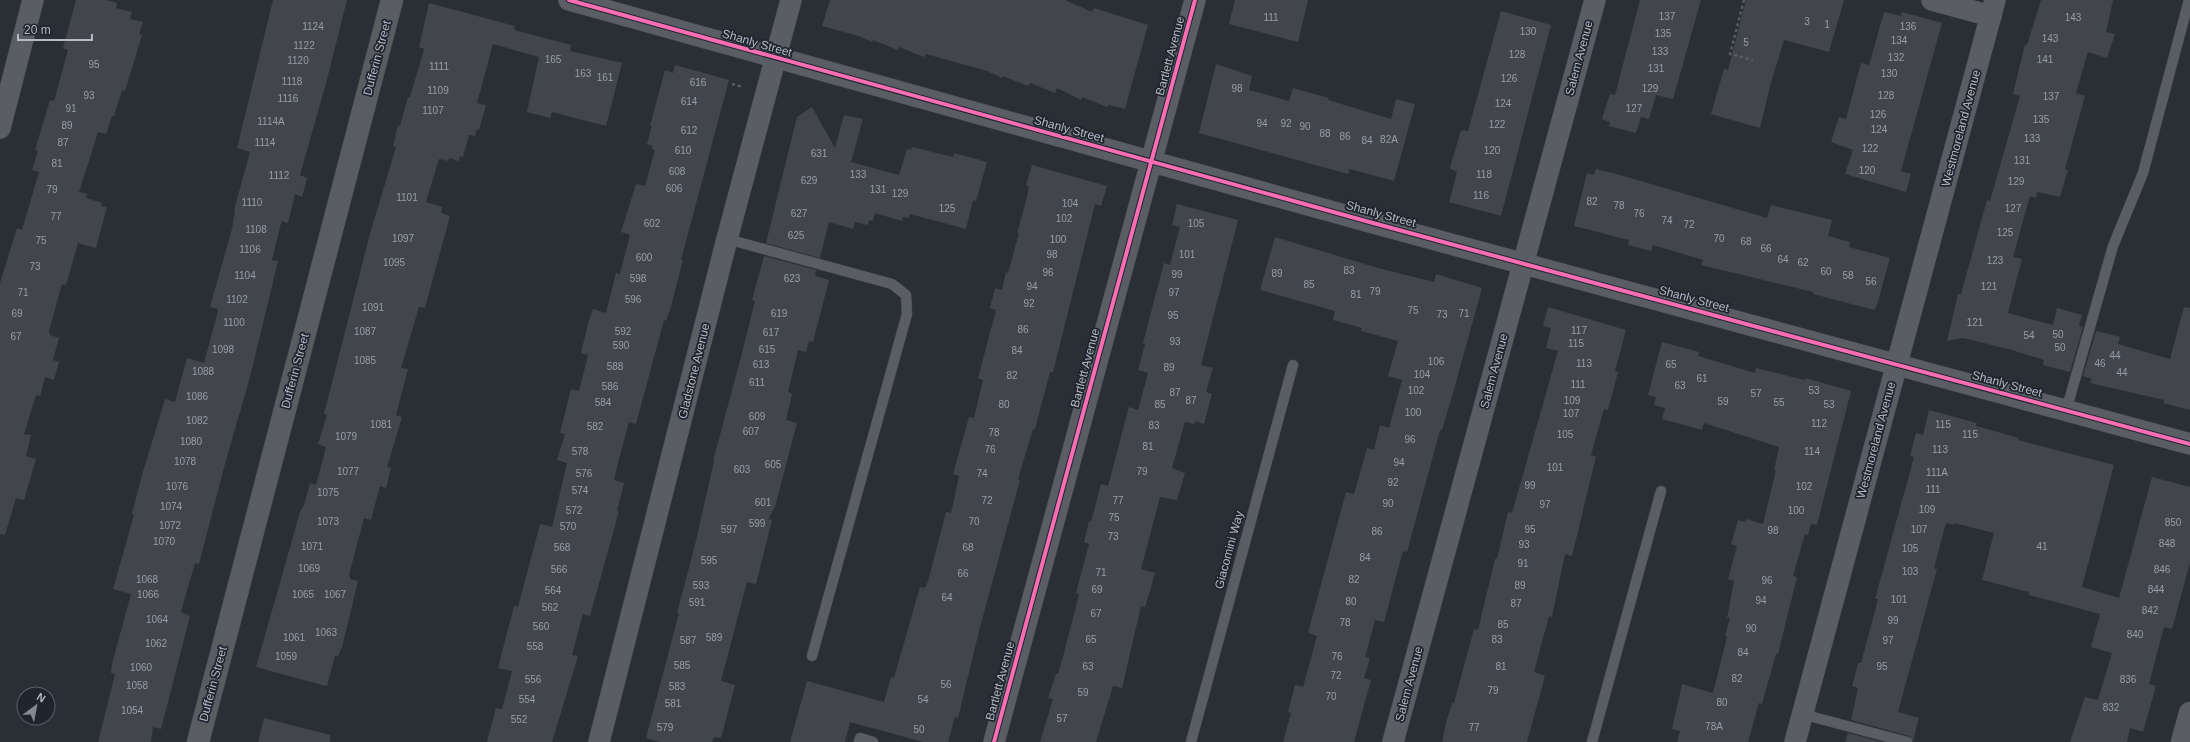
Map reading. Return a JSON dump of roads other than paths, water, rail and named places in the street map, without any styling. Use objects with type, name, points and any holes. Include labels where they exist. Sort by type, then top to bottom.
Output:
[{"type":"main road","name":"Dufferin Street","points":[[198,742],[392,0]]},
{"type":"main road","points":[[2182,742],[2190,713]]},
{"type":"street","points":[[0,128],[33,0]]},
{"type":"street","name":"Shanly Street","points":[[568,0],[776,59],[2190,444]]},
{"type":"street","name":"Gladstone Avenue","points":[[599,742],[727,239],[791,0]]},
{"type":"street","name":"Bartlett Avenue","points":[[994,742],[1150,161],[1195,0]]},
{"type":"street","name":"Salem Avenue","points":[[1393,742],[1595,0]]},
{"type":"street","points":[[1932,0],[1993,8]]},
{"type":"street","name":"Westmoreland Avenue","points":[[1795,742],[1993,8]]},
{"type":"lane","points":[[2066,411],[2112,246],[2143,173],[2189,0]]},
{"type":"lane","points":[[727,239],[892,284],[906,295],[907,314],[812,656]]},
{"type":"lane","name":"Giacomini Way","points":[[1191,742],[1293,365]]},
{"type":"lane","points":[[1592,742],[1661,491]]},
{"type":"lane","points":[[1802,714],[1908,742]]},
{"type":"lane","points":[[859,742],[860,738],[873,742]]}]
